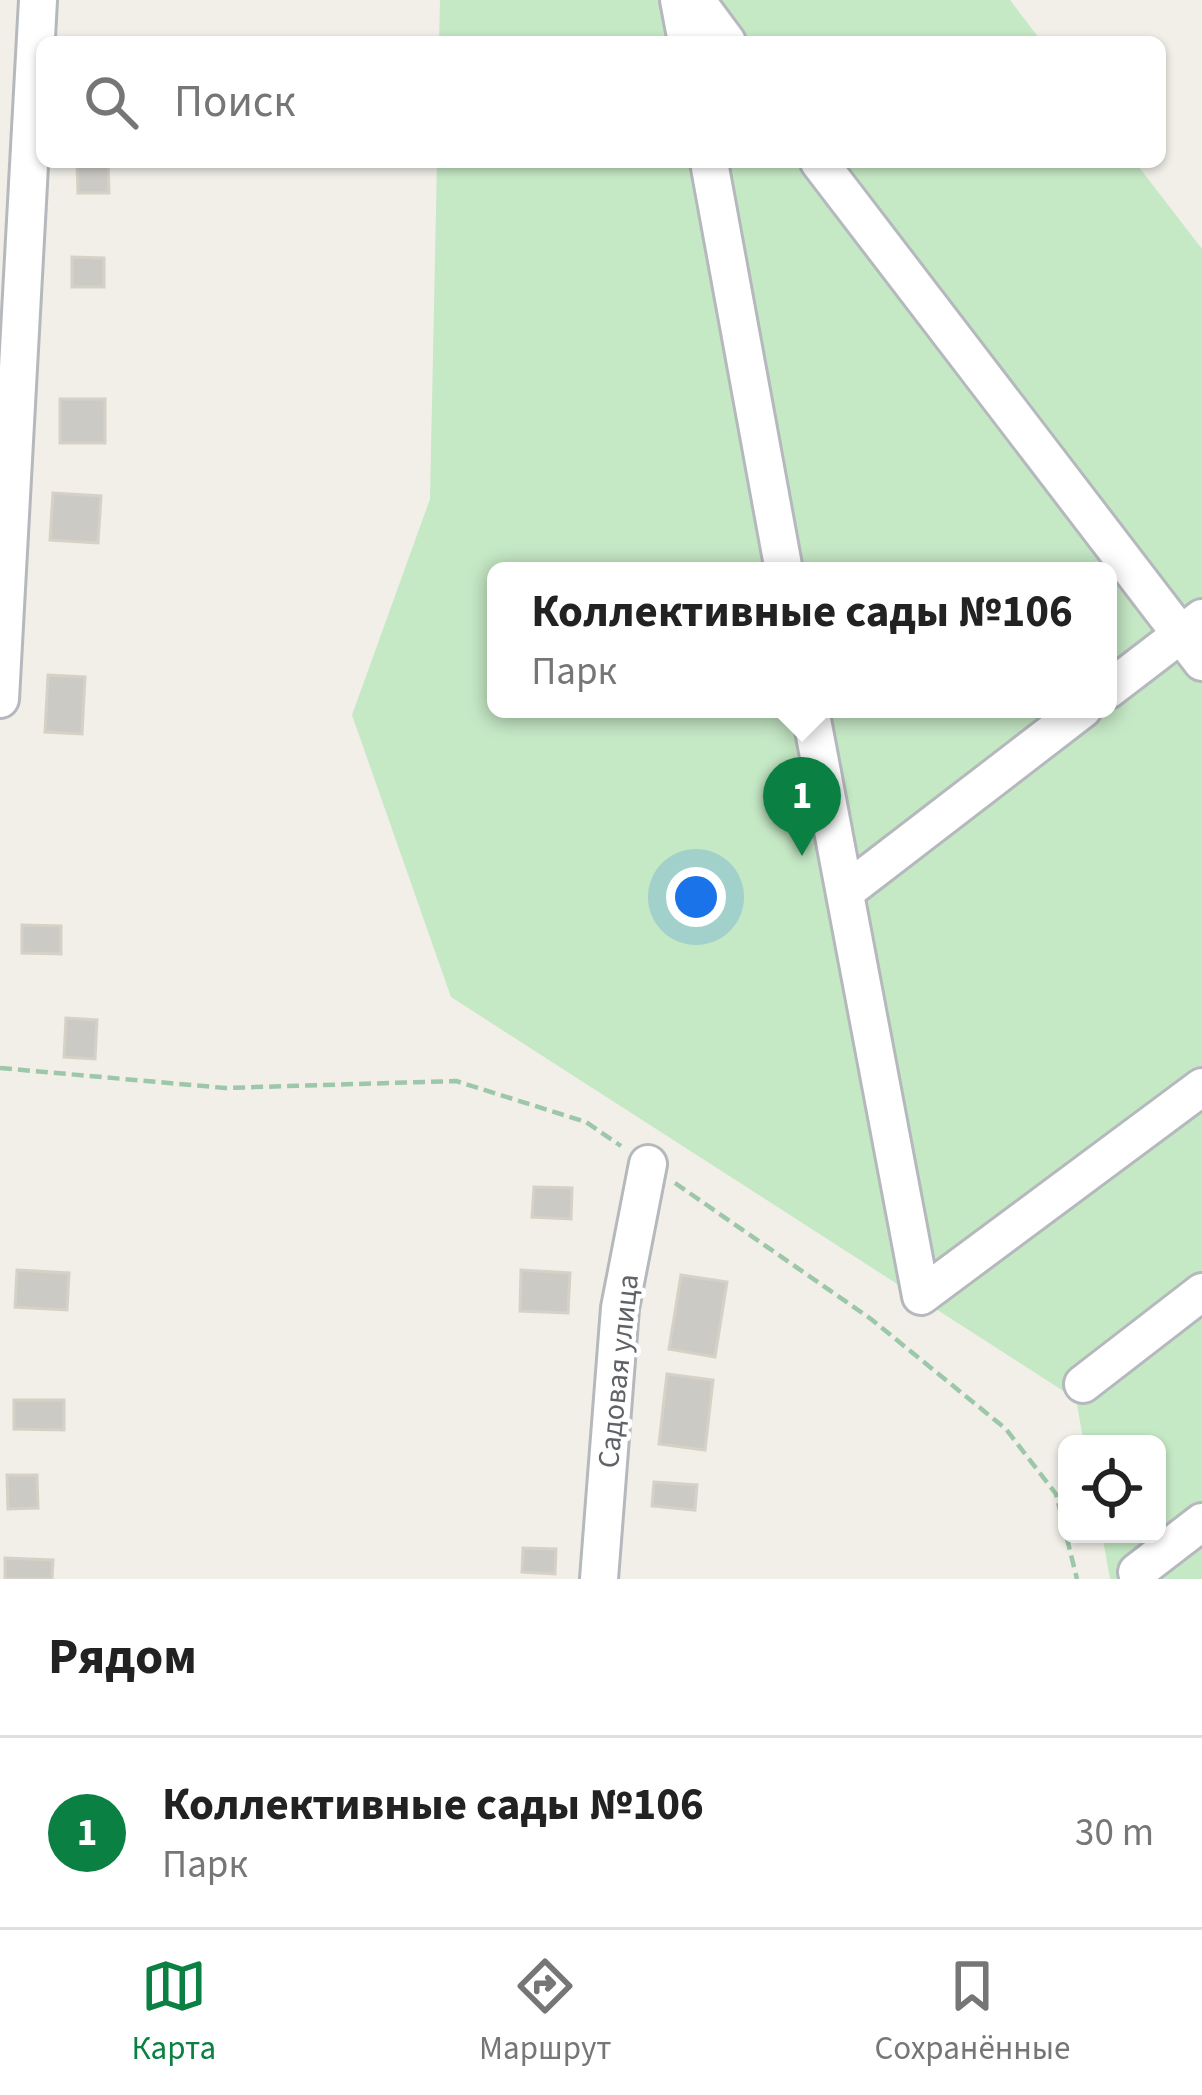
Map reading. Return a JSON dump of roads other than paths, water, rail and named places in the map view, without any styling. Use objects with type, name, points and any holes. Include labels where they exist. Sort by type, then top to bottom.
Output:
[{"type":"street","points":[[36,36],[38,0]]},
{"type":"street","points":[[679,0],[686,36]]},
{"type":"street","points":[[696,0],[723,36]]},
{"type":"street","points":[[0,699],[36,37]]},
{"type":"street","points":[[710,168],[782,562]]},
{"type":"street","points":[[824,168],[1195,638],[1117,685]]},
{"type":"street","points":[[812,718],[922,1296],[1202,1087]]},
{"type":"street","points":[[845,892],[1071,718]]},
{"type":"street","name":"Садовая улица","points":[[599,1579],[620,1308],[648,1165]]},
{"type":"street","points":[[1083,1384],[1202,1292]]},
{"type":"street","points":[[1137,1572],[1202,1522]]},
{"type":"place","name":"Коллективные сады №106","points":[[802,856]]}]
